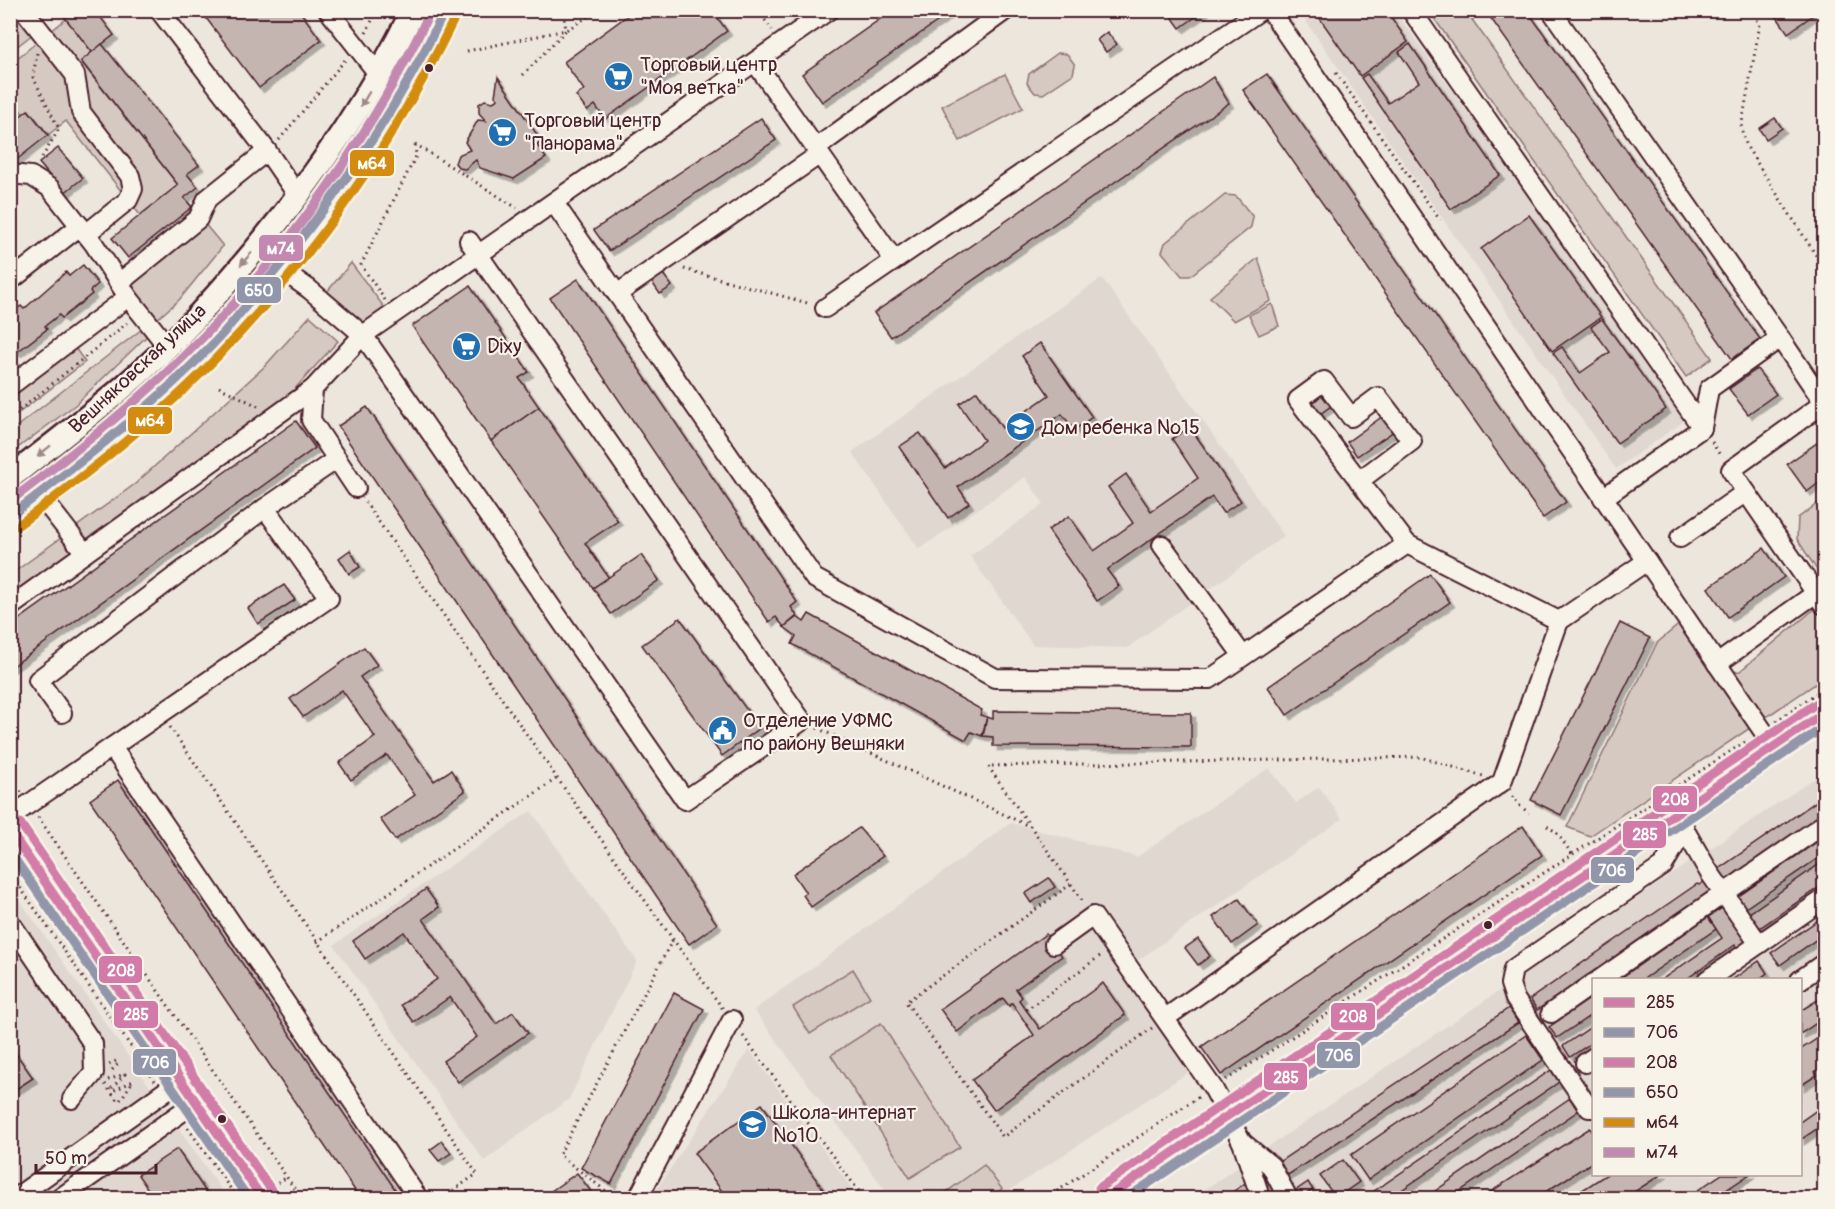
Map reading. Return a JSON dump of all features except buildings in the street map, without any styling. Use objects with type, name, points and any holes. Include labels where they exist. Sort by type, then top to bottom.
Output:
[{"type":"main road","name":"Вешняковская улица","points":[[10,478],[86,417],[192,321],[298,196],[379,75],[413,10]]},
{"type":"main road","name":"Вешняковская улица","points":[[10,516],[39,494],[206,351],[279,268],[363,156],[420,60],[445,10]]},
{"type":"street","points":[[10,281],[128,200],[133,189],[130,176],[81,112],[75,75],[24,10]]},
{"type":"street","points":[[159,10],[273,146],[298,196]]},
{"type":"street","points":[[328,10],[379,75]]},
{"type":"street","points":[[10,607],[313,389],[363,335],[395,314],[474,248],[532,218],[829,10]]},
{"type":"street","points":[[617,294],[818,151],[1006,10]]},
{"type":"street","points":[[825,308],[1262,10]]},
{"type":"street","points":[[1270,10],[1774,747]]},
{"type":"street","points":[[1411,10],[1702,428]]},
{"type":"street","points":[[1551,10],[1824,403],[1731,470],[1820,599],[1717,664]]},
{"type":"street","points":[[755,62],[894,260]]},
{"type":"street","points":[[10,386],[123,290],[198,219],[207,199],[273,146]]},
{"type":"street","points":[[10,174],[31,176],[50,188],[166,346]]},
{"type":"street","points":[[554,203],[814,578],[995,678],[1210,679],[1407,544]]},
{"type":"street","points":[[279,268],[309,289],[363,335],[685,800],[802,721],[474,248]]},
{"type":"street","points":[[1603,498],[1702,428],[1710,389],[1780,338]]},
{"type":"street","points":[[1351,417],[1323,381],[1298,400],[1407,544],[1559,621]]},
{"type":"street","points":[[313,389],[311,420],[356,488]]},
{"type":"street","points":[[1325,436],[1378,396],[1412,441],[1359,481]]},
{"type":"street","points":[[62,713],[38,680],[265,508],[337,459]]},
{"type":"street","points":[[1680,538],[1746,492]]},
{"type":"street","points":[[39,494],[85,552]]},
{"type":"street","points":[[10,817],[329,598],[265,508]]},
{"type":"street","points":[[1162,545],[1243,656]]},
{"type":"street","points":[[1168,1016],[1502,782],[1559,621],[1647,561]]},
{"type":"street","points":[[1106,1198],[1226,1117],[1680,821],[1774,747],[1824,713]]},
{"type":"street","points":[[112,747],[418,1198]]},
{"type":"street","points":[[1680,821],[1724,893],[1759,944]]},
{"type":"street","points":[[1592,1108],[1589,1108],[1515,999],[1510,984],[1514,969],[1664,866],[1680,821]]},
{"type":"street","points":[[1602,978],[1824,824]]},
{"type":"street","points":[[10,830],[262,1198]]},
{"type":"street","points":[[1710,978],[1824,899]]},
{"type":"street","points":[[1053,945],[1093,916],[1113,946],[1168,1016],[1213,1088],[1226,1117],[1242,1142],[1258,1190],[1257,1198]]},
{"type":"street","points":[[10,922],[93,1044],[95,1069],[72,1099]]},
{"type":"street","points":[[1802,979],[1824,963]]},
{"type":"street","points":[[1551,1013],[1592,984]]},
{"type":"street","points":[[638,1198],[732,1020]]},
{"type":"street","points":[[15,1198],[123,1110],[163,1093],[181,1080]]},
{"type":"street","points":[[60,1198],[196,1102]]},
{"type":"street","points":[[123,1110],[144,1139]]},
{"type":"street","points":[[1242,1142],[1271,1166],[1288,1198]]},
{"type":"path","points":[[273,146],[356,46],[369,29],[377,10]]},
{"type":"path","points":[[563,10],[566,30]]},
{"type":"path","points":[[523,75],[566,30],[599,10]]},
{"type":"path","points":[[758,10],[782,44]]},
{"type":"path","points":[[1750,10],[1760,24],[1741,128],[1747,147],[1824,268]]},
{"type":"path","points":[[467,51],[566,30]]},
{"type":"path","points":[[31,176],[59,129],[33,77],[41,32]]},
{"type":"path","points":[[1332,68],[1440,220]]},
{"type":"path","points":[[395,314],[361,265],[416,156],[415,144],[532,218]]},
{"type":"path","points":[[662,263],[825,308]]},
{"type":"path","points":[[10,418],[140,312]]},
{"type":"path","points":[[219,387],[275,415]]},
{"type":"path","points":[[1702,428],[1731,470]]},
{"type":"path","points":[[356,488],[557,778],[864,1198]]},
{"type":"path","points":[[1047,1198],[1824,688]]},
{"type":"path","points":[[161,714],[477,1174],[442,1198]]},
{"type":"path","points":[[802,721],[1031,827]]},
{"type":"path","points":[[1093,916],[988,765],[1420,757],[1502,782],[1519,805],[1529,813]]},
{"type":"path","points":[[10,776],[301,1198]]},
{"type":"path","points":[[317,942],[557,778]]},
{"type":"path","points":[[1547,826],[1556,832],[1572,854]]},
{"type":"path","points":[[10,873],[163,1093]]},
{"type":"path","points":[[1071,884],[906,1002],[1003,1137],[1168,1016]]},
{"type":"path","points":[[615,1198],[560,1155],[673,939]]},
{"type":"path","points":[[1026,1010],[1113,946]]},
{"type":"path","points":[[116,1061],[118,1064],[104,1077],[106,1081],[125,1074],[112,1088],[113,1091],[133,1081],[123,1110],[95,1069],[116,1061]]},
{"type":"path","points":[[178,1115],[237,1198]]},
{"type":"shaded area","points":[[11,11],[14,11],[33,34],[11,51]]},
{"type":"shaded area","points":[[1299,11],[1395,11],[1687,419],[1616,469]]},
{"type":"shaded area","points":[[1429,11],[1466,11],[1712,358],[1686,377]]},
{"type":"shaded area","points":[[66,19],[92,52],[81,62],[178,185],[140,215],[66,121],[48,135],[29,110],[23,114],[11,97],[11,63]]},
{"type":"shaded area","points":[[1058,53],[1067,54],[1075,65],[1073,74],[1043,94],[1035,93],[1027,83],[1029,74]]},
{"type":"shaded area","points":[[1005,74],[1023,108],[960,141],[942,106]]},
{"type":"shaded area","points":[[1225,195],[1236,196],[1253,217],[1251,227],[1190,276],[1182,276],[1162,252],[1165,243]]},
{"type":"shaded area","points":[[204,223],[223,246],[179,300],[156,320],[128,286]]},
{"type":"shaded area","points":[[1258,258],[1271,301],[1234,321],[1210,297]]},
{"type":"shaded area","points":[[351,263],[387,311],[364,326],[326,293]]},
{"type":"shaded area","points":[[1102,278],[1284,536],[1127,648],[1033,645],[970,556],[1044,504],[1025,477],[919,549],[852,452]]},
{"type":"shaded area","points":[[1272,304],[1279,326],[1259,335],[1249,315]]},
{"type":"shaded area","points":[[310,316],[338,341],[292,392],[11,598],[10,575],[135,484],[264,367]]},
{"type":"shaded area","points":[[142,329],[147,336],[75,405],[11,453],[11,431]]},
{"type":"shaded area","points":[[73,345],[85,362],[11,419],[11,393]]},
{"type":"shaded area","points":[[1824,499],[1824,581],[1797,539],[1798,518]]},
{"type":"shaded area","points":[[1824,601],[1824,678],[1590,836],[1567,827],[1657,643],[1682,622],[1713,675],[1740,671]]},
{"type":"shaded area","points":[[1269,768],[1296,803],[1319,787],[1342,819],[1135,962],[1204,1062],[998,1198],[891,1198],[754,1010],[1011,823],[1137,857]]},
{"type":"shaded area","points":[[1824,772],[1824,1131],[1802,1146],[1802,978],[1592,978],[1592,1176],[1758,1176],[1725,1198],[1192,1198]]},
{"type":"shaded area","points":[[531,811],[637,961],[569,1099],[484,1161],[334,945]]},
{"type":"shaded area","points":[[10,886],[172,1119],[227,1198],[11,1198]]},
{"type":"shaded area","points":[[853,969],[870,997],[810,1034],[793,1007]]},
{"type":"shaded area","points":[[881,1023],[960,1147],[910,1178],[831,1055]]},
{"type":"shaded area","name":"Школа-интернат №10","points":[[749,1050],[859,1198],[651,1198]]},
{"type":"shaded area","points":[[984,1165],[1002,1189],[989,1198],[938,1198]]},
{"type":"transit line","name":"м74","points":[[10,501],[135,402],[182,359],[238,300],[301,223],[359,141],[385,98],[431,10]]},
{"type":"transit line","name":"650","points":[[10,516],[140,413],[189,368],[230,325],[286,258],[361,156],[406,85],[445,10]]},
{"type":"transit line","name":"м64","points":[[17,526],[97,465],[173,400],[198,377],[256,315],[289,276],[352,193],[407,106],[456,15]]},
{"type":"transit line","name":"208","points":[[1099,1188],[1817,703]]},
{"type":"transit line","name":"285","points":[[1106,1198],[1824,713]]},
{"type":"transit line","name":"706","points":[[1127,1198],[1824,727]]},
{"type":"transit line","name":"208","points":[[20,823],[272,1191]]},
{"type":"transit line","name":"285","points":[[10,831],[262,1198]]},
{"type":"transit line","name":"706","points":[[10,852],[248,1198]]},
{"type":"place","name":"Торговый центр \"Моя ветка\"","points":[[619,76]]},
{"type":"place","name":"Торговый центр \"Панорама\"","points":[[503,132]]},
{"type":"place","name":"Dixy","points":[[466,346]]},
{"type":"place","name":"Дом ребенка №15","points":[[1021,427]]},
{"type":"place","name":"Отделение УФМС по району Вешняки","points":[[722,731]]},
{"type":"place","name":"Школа-интернат №10","points":[[752,1124]]}]
